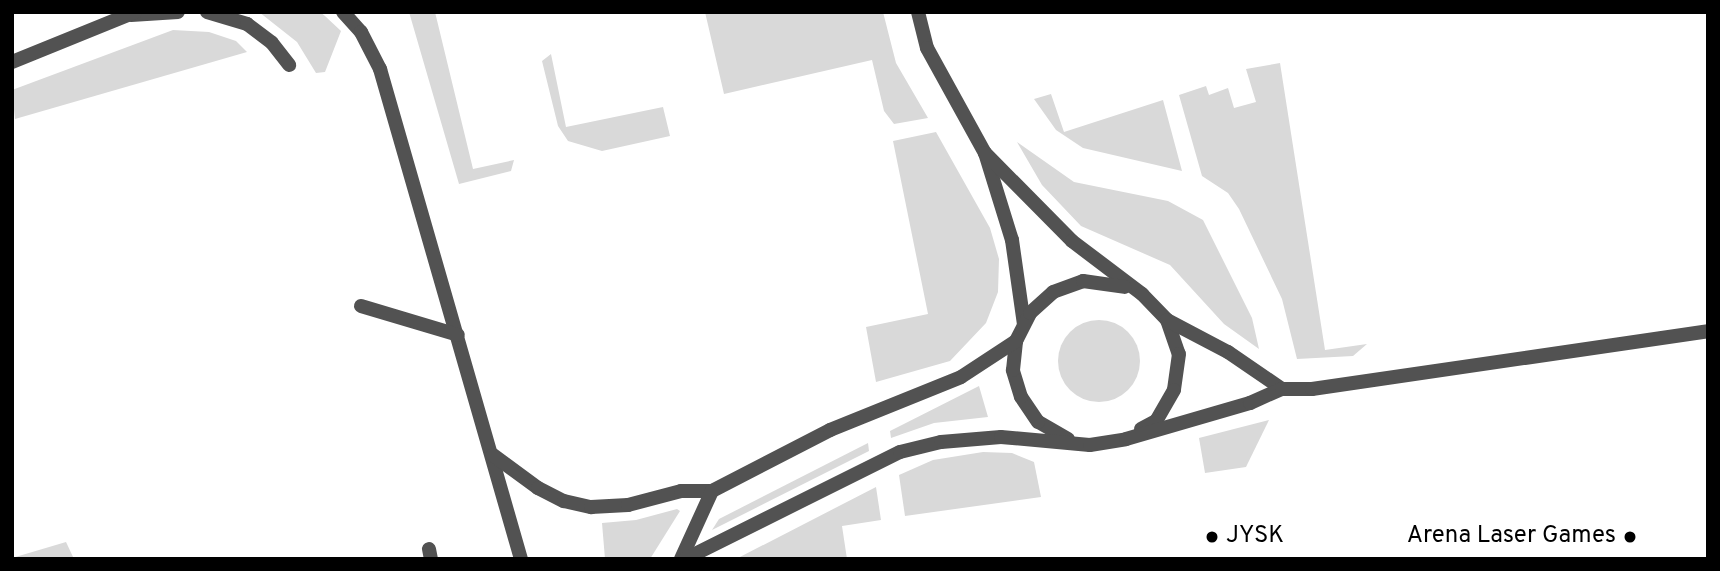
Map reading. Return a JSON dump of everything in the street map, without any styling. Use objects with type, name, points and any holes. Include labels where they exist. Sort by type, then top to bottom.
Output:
[{"type":"lane","points":[[12,62],[133,14],[178,12]]},
{"type":"lane","points":[[207,12],[247,24],[272,43],[289,65]]},
{"type":"lane","points":[[343,12],[360,32],[380,69],[521,559]]},
{"type":"lane","points":[[918,12],[927,48],[985,153],[1012,240],[1024,324]]},
{"type":"lane","points":[[985,153],[1072,241],[1142,294],[1167,320],[1228,352],[1282,389]]},
{"type":"lane","points":[[1090,445],[1062,438],[1038,422],[1021,397],[1013,370],[1016,341],[1024,324],[1053,292],[1083,281],[1113,282],[1142,294]]},
{"type":"lane","points":[[360,306],[458,335]]},
{"type":"lane","points":[[1126,439],[1156,421],[1174,390],[1179,354],[1167,320]]},
{"type":"lane","points":[[683,559],[900,453],[970,437],[1090,445],[1126,439],[1250,403],[1282,389],[1312,389],[1708,331]]},
{"type":"lane","points":[[492,454],[538,488],[564,501],[591,507],[628,505],[681,491],[712,491],[830,430],[961,377],[1016,341]]},
{"type":"lane","points":[[683,559],[712,491]]},
{"type":"shaded area","points":[[259,12],[320,12],[325,16],[341,31],[325,72],[316,73],[297,42]]},
{"type":"shaded area","points":[[409,12],[435,12],[473,169],[514,160],[511,171],[459,184]]},
{"type":"shaded area","points":[[705,12],[883,12],[896,63],[928,118],[894,124],[884,111],[872,60],[724,94]]},
{"type":"shaded area","points":[[173,30],[209,32],[236,41],[247,52],[15,119],[12,90]]},
{"type":"shaded area","points":[[551,54],[566,127],[663,107],[670,136],[602,151],[568,141],[558,126],[542,61]]},
{"type":"shaded area","points":[[1280,63],[1325,350],[1367,344],[1353,356],[1297,359],[1282,299],[1239,209],[1228,193],[1202,176],[1179,95],[1206,86],[1209,95],[1228,88],[1234,108],[1256,102],[1246,69]]},
{"type":"shaded area","points":[[1051,94],[1064,132],[1163,100],[1182,171],[1083,148],[1056,130],[1034,99]]},
{"type":"shaded area","points":[[936,132],[990,228],[999,259],[998,292],[986,323],[950,361],[876,382],[866,327],[928,314],[893,141]]},
{"type":"shaded area","points":[[1017,142],[1074,182],[1168,201],[1203,220],[1252,318],[1259,349],[1224,324],[1170,265],[1081,226],[1042,185]]},
{"type":"shaded area","points":[[1099,320],[1115,323],[1128,332],[1137,345],[1140,361],[1137,377],[1128,390],[1115,399],[1099,402],[1083,399],[1070,390],[1061,377],[1058,361],[1061,345],[1070,332],[1083,323]]},
{"type":"shaded area","points":[[979,386],[988,417],[934,423],[891,438],[890,431]]},
{"type":"shaded area","points":[[1269,420],[1246,467],[1205,473],[1199,438]]},
{"type":"shaded area","points":[[868,443],[869,451],[712,530],[719,519]]},
{"type":"shaded area","points":[[983,452],[1012,453],[1034,462],[1041,497],[905,516],[899,475],[933,460]]},
{"type":"shaded area","points":[[876,487],[881,520],[842,526],[847,559],[736,559]]},
{"type":"shaded area","points":[[677,509],[680,511],[650,559],[605,559],[602,523],[636,520]]},
{"type":"shaded area","points":[[66,542],[74,559],[12,559],[12,558]]},
{"type":"place","name":"JYSK","points":[[1212,537]]},
{"type":"place","name":"Arena Laser Games","points":[[1630,537]]}]
